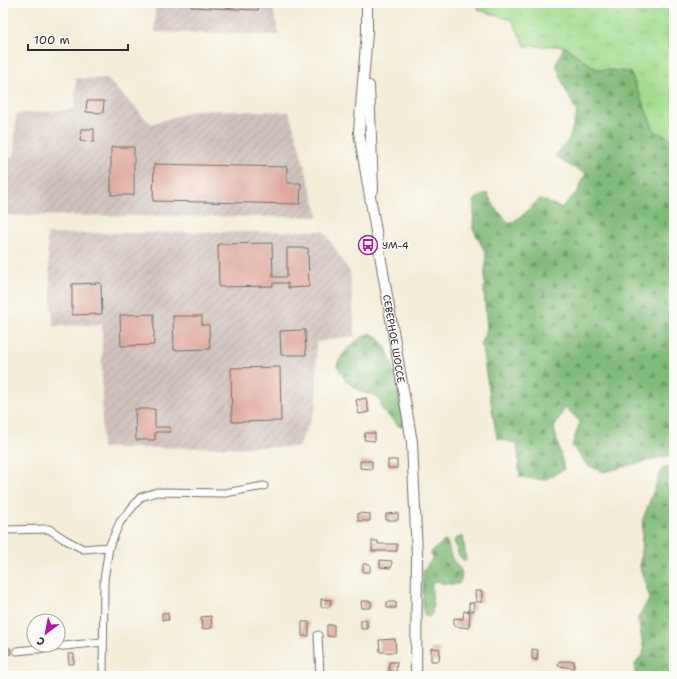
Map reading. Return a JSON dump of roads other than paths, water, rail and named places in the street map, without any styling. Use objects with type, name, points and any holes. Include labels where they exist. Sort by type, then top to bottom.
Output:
[{"type":"main road","name":"СЕВЕРНОЕ ШОССЕ","points":[[367,3],[367,32],[359,132],[412,442],[417,555],[416,676]]},
{"type":"street","points":[[103,676],[104,580],[109,548],[120,522],[141,497],[157,492],[225,493],[264,486]]},
{"type":"street","points":[[3,530],[49,528],[64,539],[83,549],[109,548]]},
{"type":"street","points":[[318,635],[320,676]]},
{"type":"street","points":[[17,651],[103,642]]},
{"type":"place","name":"УМ-4","points":[[368,245]]}]
